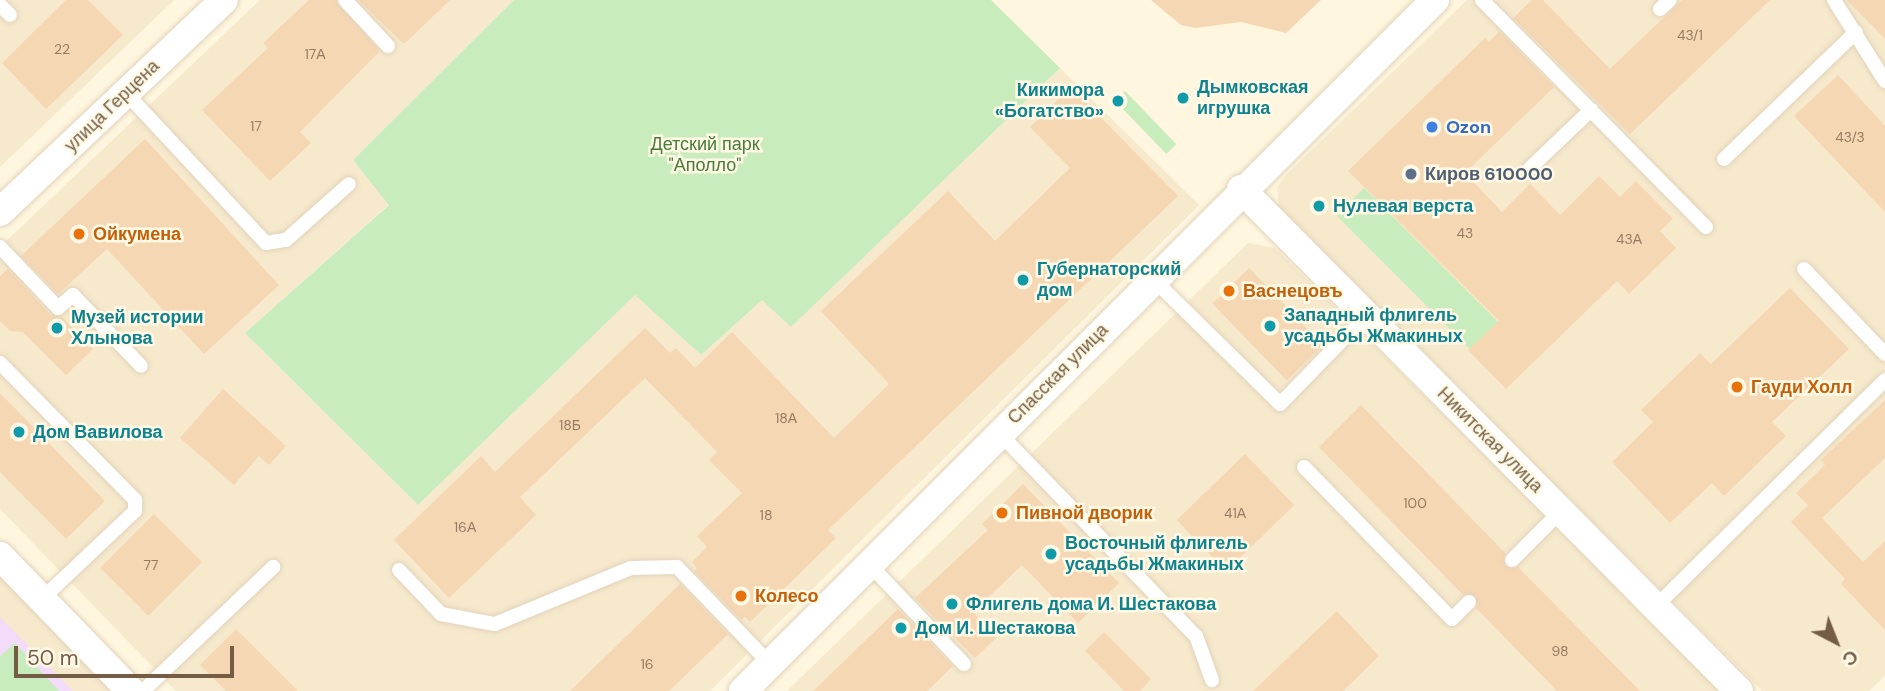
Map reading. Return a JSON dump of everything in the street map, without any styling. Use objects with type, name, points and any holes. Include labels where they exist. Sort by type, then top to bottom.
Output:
[{"type":"street","name":"улица Герцена","points":[[0,212],[224,0]]},
{"type":"street","name":"Спасская улица","points":[[743,691],[1241,189],[1435,0]]},
{"type":"street","name":"Никитская улица","points":[[1241,189],[1739,691]]},
{"type":"street","points":[[0,556],[131,691]]},
{"type":"lane","points":[[345,0],[387,46]]},
{"type":"lane","points":[[1482,0],[1706,227]]},
{"type":"lane","points":[[1834,0],[1885,80]]},
{"type":"lane","points":[[1724,159],[1856,32]]},
{"type":"lane","points":[[126,93],[266,243],[286,240],[349,184]]},
{"type":"lane","points":[[1530,169],[1591,110]]},
{"type":"lane","points":[[0,247],[58,309],[73,295],[141,366]]},
{"type":"lane","points":[[1804,270],[1885,354]]},
{"type":"lane","points":[[1153,279],[1280,404],[1366,316]]},
{"type":"lane","points":[[0,363],[135,500],[135,510],[42,599]]},
{"type":"lane","points":[[1655,607],[1885,380]]},
{"type":"lane","points":[[999,433],[1196,636],[1212,680]]},
{"type":"lane","points":[[1304,467],[1452,619],[1469,601]]},
{"type":"lane","points":[[1511,560],[1560,512]]},
{"type":"lane","points":[[869,564],[964,664]]},
{"type":"lane","points":[[143,691],[273,567]]},
{"type":"lane","points":[[399,570],[441,614],[495,624],[631,568],[677,567],[770,664]]},
{"type":"shaded area","points":[[0,0],[174,0],[0,167]]},
{"type":"shaded area","points":[[260,0],[514,0],[353,160],[389,204],[245,333],[418,505],[635,295],[701,355],[763,299],[791,326],[1060,68],[1199,205],[710,691],[176,691],[0,509],[0,247]]},
{"type":"shaded area","points":[[1467,0],[1885,0],[1885,676],[1869,691],[1762,691],[1279,208],[1277,188],[1286,175]]},
{"type":"shaded area","points":[[1248,243],[1275,248],[1722,691],[787,691]]},
{"type":"shaded area","points":[[0,570],[117,691],[0,691]]},
{"type":"shaded area","points":[[0,617],[73,691],[0,691]]},
{"type":"green space","name":"Детский парк \"Аполло\"","points":[[514,0],[991,0],[1060,68],[791,327],[762,300],[701,355],[635,295],[418,505],[245,333],[389,205],[353,160]]},
{"type":"green space","points":[[1125,91],[1176,144],[1166,154],[1115,101]]},
{"type":"green space","points":[[1364,188],[1498,322],[1471,350],[1336,216]]},
{"type":"green space","points":[[15,643],[59,691],[0,691],[0,656]]},
{"type":"building","points":[[66,0],[88,0],[123,35],[46,109],[2,63]]},
{"type":"building","points":[[309,0],[336,0],[380,51],[300,132],[311,143],[270,181],[202,110],[268,48],[263,43]]},
{"type":"building","points":[[358,0],[450,0],[404,44]]},
{"type":"building","points":[[1151,0],[1321,0],[1286,33],[1241,22],[1195,28],[1181,25]]},
{"type":"building","points":[[1532,0],[1543,0],[1610,69],[1682,0],[1770,0],[1630,134],[1513,18]]},
{"type":"building","points":[[1847,0],[1885,0],[1885,39]]},
{"type":"building","points":[[1500,31],[1554,87],[1465,173],[1502,212],[1530,184],[1560,215],[1599,176],[1620,197],[1636,181],[1673,219],[1660,231],[1676,248],[1629,294],[1617,281],[1506,389],[1468,350],[1499,321],[1348,171],[1485,38],[1489,42]]},
{"type":"building","points":[[1838,75],[1885,126],[1885,212],[1794,116]]},
{"type":"building","points":[[1071,87],[1178,196],[828,530],[836,538],[750,622],[745,617],[741,620],[694,571],[697,568],[692,562],[707,547],[697,536],[742,493],[709,460],[717,452],[645,378],[520,497],[536,515],[449,598],[394,540],[481,456],[495,472],[645,328],[670,353],[676,348],[695,368],[732,332],[834,438],[889,384],[821,311],[948,191],[995,241],[1070,168],[1030,127]]},
{"type":"building","points":[[145,139],[279,285],[204,354],[107,249],[58,294],[21,256]]},
{"type":"building","name":"Западный флигель усадьбы Жмакиных","points":[[1249,268],[1323,345],[1287,380],[1212,303]]},
{"type":"building","points":[[8,269],[51,315],[62,317],[93,349],[66,375],[23,332],[10,331],[0,321],[0,276]]},
{"type":"building","name":"Гауди Холл","points":[[1790,288],[1849,349],[1772,422],[1786,436],[1724,496],[1712,483],[1670,523],[1612,462],[1653,422],[1641,410],[1700,353],[1711,364]]},
{"type":"building","points":[[223,389],[286,446],[269,465],[259,456],[234,485],[180,438]]},
{"type":"building","name":"Дом Вавилова","points":[[0,393],[105,501],[66,539],[0,472]]},
{"type":"building","points":[[1885,400],[1885,458],[1822,518],[1863,562],[1885,541],[1885,630],[1841,584],[1845,579],[1791,522],[1808,505],[1796,493],[1825,465],[1821,460]]},
{"type":"building","points":[[1361,405],[1505,553],[1505,566],[1518,567],[1640,691],[1557,691],[1476,609],[1476,596],[1463,595],[1319,447]]},
{"type":"building","points":[[1245,454],[1294,505],[1226,571],[1177,520]]},
{"type":"building","points":[[1023,484],[1119,583],[1078,623],[1022,565],[973,612],[997,637],[975,658],[915,598],[988,530],[982,524]]},
{"type":"building","points":[[154,514],[202,562],[148,616],[100,568]]},
{"type":"building","points":[[680,584],[728,634],[669,691],[570,691]]},
{"type":"building","name":"Дом И. Шестакова","points":[[898,609],[953,666],[927,691],[813,691]]},
{"type":"building","points":[[1337,611],[1379,656],[1343,691],[1253,691]]},
{"type":"building","points":[[236,629],[298,691],[226,691],[200,665]]},
{"type":"building","points":[[1104,632],[1151,679],[1140,691],[1124,691],[1085,651]]},
{"type":"place","name":"Дымковская игрушка","points":[[1183,98]]},
{"type":"place","name":"Кикимора «Богатство»","points":[[1118,101]]},
{"type":"place","name":"Ozon","points":[[1432,127]]},
{"type":"place","name":"Киров 610000","points":[[1411,174]]},
{"type":"place","name":"Нулевая верста","points":[[1319,206]]},
{"type":"place","name":"Ойкумена","points":[[79,234]]},
{"type":"place","name":"Губернаторский дом","points":[[1023,280]]},
{"type":"place","name":"Васнецовъ","points":[[1229,291]]},
{"type":"place","name":"Западный флигель усадьбы Жмакиных","points":[[1270,326]]},
{"type":"place","name":"Музей истории Хлынова","points":[[57,328]]},
{"type":"place","name":"Гауди Холл","points":[[1737,387]]},
{"type":"place","name":"Дом Вавилова","points":[[19,432]]},
{"type":"place","name":"Пивной дворик","points":[[1002,513]]},
{"type":"place","name":"Восточный флигель усадьбы Жмакиных","points":[[1051,554]]},
{"type":"place","name":"Колесо","points":[[741,596]]},
{"type":"place","name":"Флигель дома И. Шестакова","points":[[952,604]]},
{"type":"place","name":"Дом И. Шестакова","points":[[901,628]]}]
